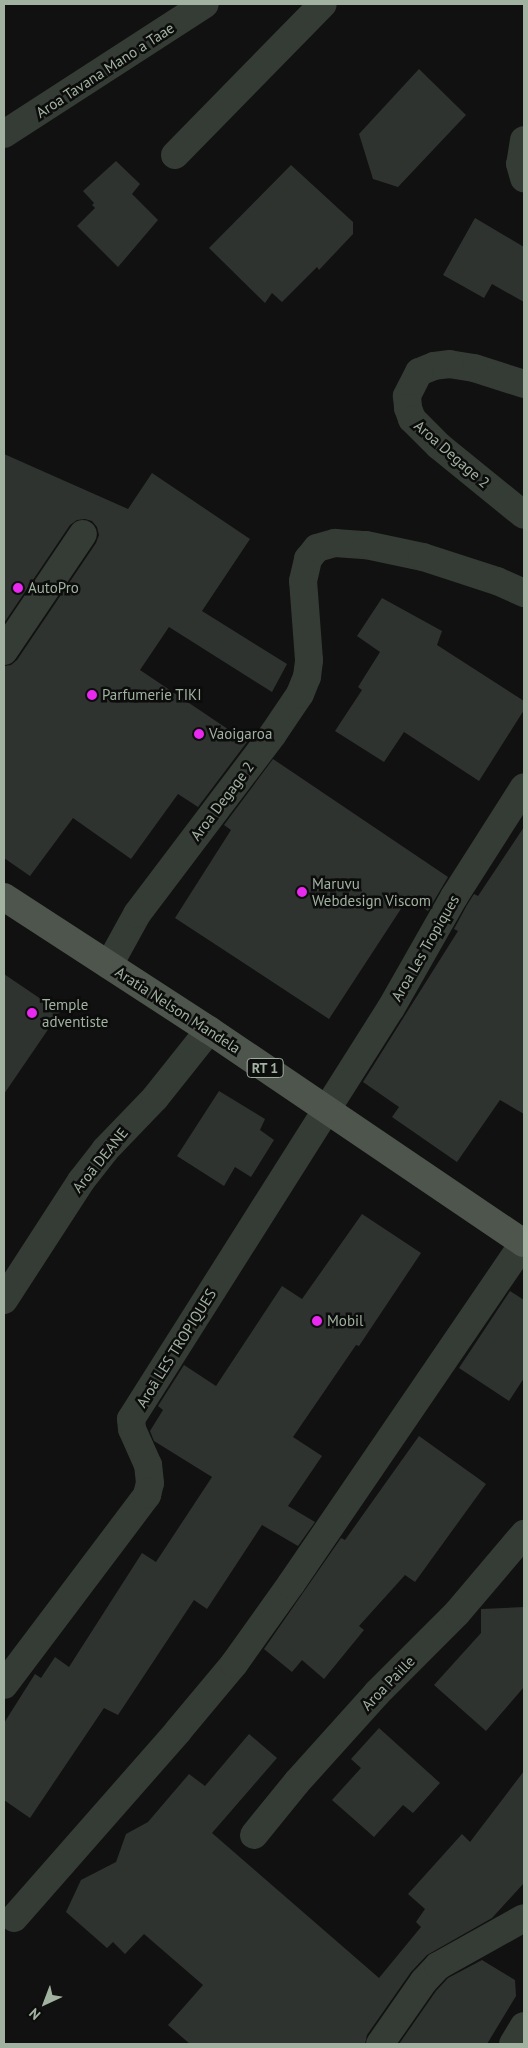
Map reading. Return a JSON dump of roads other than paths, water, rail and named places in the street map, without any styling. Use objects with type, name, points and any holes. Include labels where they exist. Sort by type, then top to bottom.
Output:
[{"type":"main road","name":"Aratia Nelson Mandela","points":[[4,897],[209,1030],[524,1243]]},
{"type":"street","name":"Aroa Tavana Mano a Taae","points":[[4,134],[205,4]]},
{"type":"street","points":[[175,155],[323,4]]},
{"type":"street","points":[[524,140],[520,164],[524,178]]},
{"type":"street","name":"Aroa Degage 2","points":[[524,384],[474,368],[450,364],[434,366],[419,372],[407,396],[408,408],[412,419],[439,446],[524,515]]},
{"type":"street","points":[[4,651],[83,534]]},
{"type":"street","name":"Aroa Degage 2","points":[[109,965],[137,914],[300,694],[310,660],[303,581],[308,559],[317,548],[335,543],[366,545],[423,557],[497,581],[524,593]]},
{"type":"street","name":"Aroa Les Tropiques","points":[[326,1110],[391,1008],[454,898],[524,787]]},
{"type":"street","name":"Aroā DEANE","points":[[4,1300],[81,1181],[106,1150],[155,1098],[209,1030]]},
{"type":"street","name":"Aroā LES TROPIQUES","points":[[4,1685],[147,1495],[150,1483],[148,1465],[132,1429],[131,1419],[326,1110]]},
{"type":"street","points":[[14,1918],[178,1731],[234,1664],[296,1577],[524,1243]]},
{"type":"street","name":"Aroa Paille","points":[[254,1835],[297,1782],[377,1693],[456,1613],[524,1534]]},
{"type":"street","points":[[380,2044],[424,1981],[438,1966],[464,1949],[524,1918]]},
{"type":"street","points":[[513,2044],[524,2026]]},
{"type":"place","name":"AutoPro","points":[[18,588]]},
{"type":"place","name":"Parfumerie TIKI","points":[[92,695]]},
{"type":"place","name":"Vaoigaroa","points":[[199,734]]},
{"type":"place","name":"Maruvu Webdesign Viscom","points":[[302,892]]},
{"type":"place","name":"Temple adventiste","points":[[32,1013]]},
{"type":"place","name":"Mobil","points":[[317,1321]]}]
